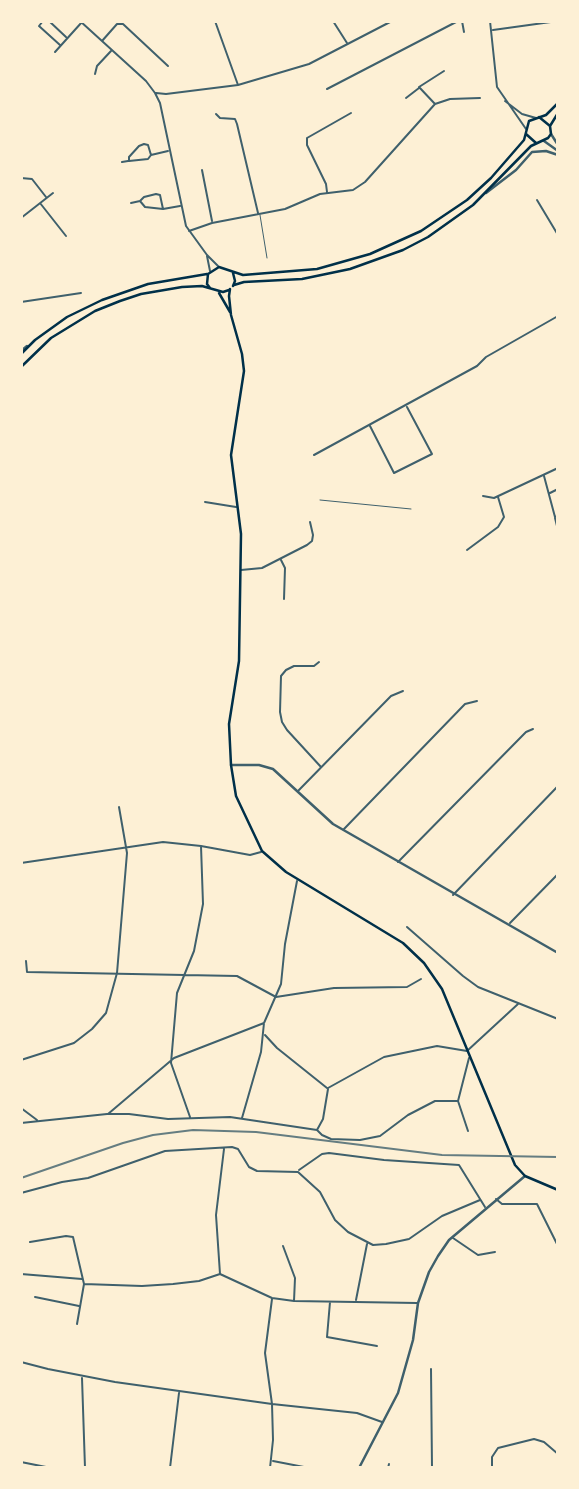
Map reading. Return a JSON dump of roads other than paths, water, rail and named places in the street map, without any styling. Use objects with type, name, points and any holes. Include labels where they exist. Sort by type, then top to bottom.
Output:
[{"type":"main road","points":[[21,352],[68,317],[102,299],[148,284],[209,273],[219,267],[243,275],[317,269],[397,244],[467,200],[491,178],[524,140],[529,121],[558,103]]},
{"type":"main road","points":[[219,292],[244,282],[323,275],[377,261],[428,237],[486,193],[536,143],[544,141],[551,134],[550,126],[558,113]]},
{"type":"main road","points":[[538,117],[550,126]]},
{"type":"main road","points":[[526,131],[536,143]]},
{"type":"main road","points":[[233,272],[235,281],[229,296],[231,315],[244,371],[232,455],[241,534],[239,661],[229,724],[236,796],[262,851],[297,880],[414,952],[442,989],[515,1165],[525,1176],[558,1190]]},
{"type":"main road","points":[[209,273],[207,284],[210,288]]},
{"type":"main road","points":[[21,367],[51,338],[95,311],[141,294],[202,286],[219,292],[231,315]]},
{"type":"street","points":[[43,21],[39,26],[61,46]]},
{"type":"street","points":[[48,21],[68,38]]},
{"type":"street","points":[[215,21],[238,85]]},
{"type":"street","points":[[333,21],[348,44]]},
{"type":"street","points":[[155,93],[238,85],[309,64],[392,21]]},
{"type":"street","points":[[327,89],[460,21],[464,32]]},
{"type":"street","points":[[491,21],[495,79],[504,100],[526,131]]},
{"type":"street","points":[[492,30],[558,21]]},
{"type":"street","points":[[55,52],[81,22],[146,80],[160,103],[181,206],[189,231],[219,267]]},
{"type":"street","points":[[102,41],[117,24],[123,24],[168,66]]},
{"type":"street","points":[[95,74],[97,66],[112,50]]},
{"type":"street","points":[[407,98],[444,71]]},
{"type":"street","points":[[419,87],[435,104]]},
{"type":"street","points":[[189,231],[212,222],[285,209],[327,192],[353,190],[365,182],[435,104],[450,99],[480,98]]},
{"type":"street","points":[[504,100],[523,114],[538,117]]},
{"type":"street","points":[[327,192],[326,184],[307,145],[307,138],[351,113]]},
{"type":"street","points":[[216,114],[220,118],[235,119],[259,214]]},
{"type":"street","points":[[551,134],[558,145]]},
{"type":"street","points":[[544,141],[558,153]]},
{"type":"street","points":[[129,161],[132,152],[144,144],[148,145],[151,155]]},
{"type":"street","points":[[486,193],[500,184],[532,152],[546,150],[558,153]]},
{"type":"street","points":[[122,162],[148,159],[151,155],[170,151]]},
{"type":"street","points":[[202,170],[212,222]]},
{"type":"street","points":[[21,177],[32,179],[47,198]]},
{"type":"street","points":[[21,218],[53,193]]},
{"type":"street","points":[[131,204],[144,197],[160,195],[163,209]]},
{"type":"street","points":[[537,200],[558,235]]},
{"type":"street","points":[[140,201],[145,207],[163,209],[181,206]]},
{"type":"street","points":[[40,203],[66,236]]},
{"type":"street","points":[[207,255],[209,273]]},
{"type":"street","points":[[21,302],[81,293]]},
{"type":"street","points":[[314,455],[477,366],[486,357],[558,316]]},
{"type":"street","points":[[369,425],[394,473],[432,454],[406,405]]},
{"type":"street","points":[[483,496],[494,498],[558,468]]},
{"type":"street","points":[[544,475],[557,516],[558,530]]},
{"type":"street","points":[[549,494],[558,489]]},
{"type":"street","points":[[467,550],[483,539],[504,517],[498,496]]},
{"type":"street","points":[[205,502],[237,508]]},
{"type":"street","points":[[241,570],[262,568],[312,541],[310,522]]},
{"type":"street","points":[[280,559],[285,568],[284,599]]},
{"type":"street","points":[[319,662],[314,666],[294,666],[281,676],[280,712],[287,730],[321,766]]},
{"type":"street","points":[[298,791],[391,696],[403,691]]},
{"type":"street","points":[[343,830],[465,704],[477,701]]},
{"type":"street","points":[[398,862],[533,729]]},
{"type":"street","points":[[231,765],[258,765],[273,769],[333,824],[558,953]]},
{"type":"street","points":[[453,895],[558,786]]},
{"type":"street","points":[[21,1060],[74,1043],[106,1013],[117,973],[126,846],[119,807]]},
{"type":"street","points":[[21,863],[163,842],[250,855],[262,851]]},
{"type":"street","points":[[191,1118],[170,1063],[174,1004],[194,951],[203,904],[201,846]]},
{"type":"street","points":[[508,925],[558,874]]},
{"type":"street","points":[[242,1118],[261,1052],[264,1023],[281,984],[285,944],[297,880]]},
{"type":"street","points":[[407,927],[478,987],[558,1019]]},
{"type":"street","points":[[26,961],[27,972],[237,976],[276,997],[334,988],[407,987],[421,979]]},
{"type":"street","points":[[328,1088],[384,1057],[437,1046],[467,1051],[518,1004]]},
{"type":"street","points":[[107,1114],[174,1058],[264,1023]]},
{"type":"street","points":[[264,1034],[277,1048],[328,1088]]},
{"type":"street","points":[[468,1131],[458,1101],[470,1056]]},
{"type":"street","points":[[317,1130],[323,1119],[328,1088]]},
{"type":"street","points":[[21,1123],[107,1114],[168,1119],[242,1118],[317,1130],[331,1139],[360,1140],[380,1136],[435,1101],[458,1101]]},
{"type":"street","points":[[21,1108],[37,1121]]},
{"type":"street","points":[[220,1274],[216,1215],[224,1148]]},
{"type":"street","points":[[21,1193],[88,1178],[164,1151],[224,1148],[238,1149],[249,1167],[257,1171],[298,1172],[321,1154],[329,1153],[459,1165],[486,1208]]},
{"type":"street","points":[[298,1172],[320,1192],[335,1220],[348,1232],[367,1242],[386,1244],[410,1239],[442,1216],[480,1200]]},
{"type":"street","points":[[359,1468],[398,1393],[414,1340],[418,1303],[438,1256],[453,1238],[525,1176]]},
{"type":"street","points":[[496,1199],[502,1204],[537,1204],[558,1246]]},
{"type":"street","points":[[30,1242],[74,1237],[84,1284],[78,1324]]},
{"type":"street","points":[[453,1238],[478,1255],[495,1252]]},
{"type":"street","points":[[356,1300],[367,1242]]},
{"type":"street","points":[[283,1246],[295,1278],[295,1301]]},
{"type":"street","points":[[21,1274],[83,1279]]},
{"type":"street","points":[[84,1284],[173,1284],[199,1281],[220,1274],[272,1298],[295,1301],[418,1303]]},
{"type":"street","points":[[35,1297],[80,1307]]},
{"type":"street","points":[[270,1468],[272,1404],[265,1353],[272,1298]]},
{"type":"street","points":[[330,1301],[327,1337],[331,1340],[377,1346]]},
{"type":"street","points":[[21,1362],[82,1376],[179,1392],[357,1413],[383,1422]]},
{"type":"street","points":[[431,1369],[432,1468]]},
{"type":"street","points":[[82,1376],[85,1468]]},
{"type":"street","points":[[170,1468],[179,1392]]},
{"type":"street","points":[[492,1468],[492,1458],[498,1448],[534,1439],[544,1442],[558,1454]]},
{"type":"street","points":[[272,1461],[309,1468]]},
{"type":"street","points":[[21,1462],[51,1468]]},
{"type":"lane","points":[[259,214],[267,258]]},
{"type":"lane","points":[[320,500],[411,509]]},
{"type":"railway","points":[[21,1178],[123,1143],[153,1135],[193,1130],[256,1132],[442,1155],[558,1157]]}]
